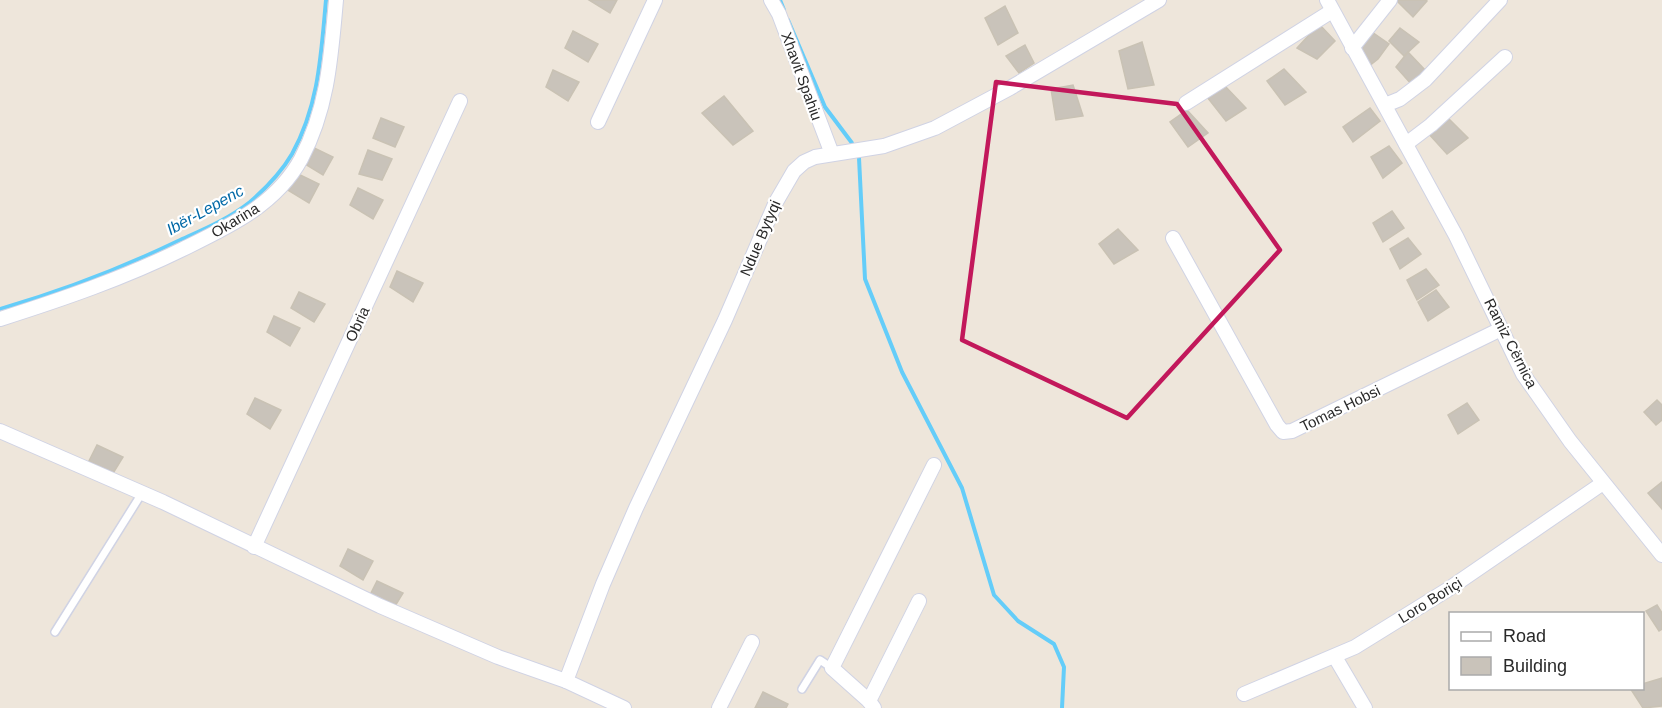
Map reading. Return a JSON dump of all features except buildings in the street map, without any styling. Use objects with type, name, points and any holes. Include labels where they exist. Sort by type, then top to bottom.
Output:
[{"type":"street","name":"Okarina","points":[[0,319],[116,280],[151,265],[234,224],[271,196],[299,161],[319,116],[326,91],[336,0]]},
{"type":"street","points":[[598,122],[655,0]]},
{"type":"street","name":"Xhavit Spahiu","points":[[771,0],[779,14],[832,154]]},
{"type":"street","name":"Ndue Bytyqi","points":[[566,681],[603,584],[632,519],[725,320],[776,201],[794,171],[804,162],[815,157],[884,146],[935,128],[1010,88],[1159,0]]},
{"type":"street","points":[[1352,48],[1390,0]]},
{"type":"street","points":[[1384,105],[1400,99],[1425,80],[1500,0]]},
{"type":"street","name":"Ramiz Cërnica","points":[[1186,103],[1330,5],[1479,281],[1523,374],[1570,441],[1662,555]]},
{"type":"street","points":[[1406,144],[1448,110],[1505,57]]},
{"type":"street","name":"Obria","points":[[254,547],[460,101]]},
{"type":"street","name":"Tomas Hobsi","points":[[1173,238],[1283,432],[1292,431],[1501,329]]},
{"type":"street","points":[[0,431],[142,493],[380,606],[498,657],[566,681],[624,708]]},
{"type":"street","points":[[919,601],[871,704],[832,668],[934,465]]},
{"type":"street","name":"Loro Boriçi","points":[[1244,694],[1355,647],[1447,590],[1603,483]]},
{"type":"street","points":[[719,708],[752,642]]},
{"type":"street","points":[[1335,657],[1365,708]]},
{"type":"lane","points":[[56,633],[142,493]]},
{"type":"lane","points":[[802,689],[820,660],[832,668]]},
{"type":"highlighted area","points":[[996,82],[1177,104],[1280,250],[1127,418],[962,340]]},
{"type":"waterway","name":"Ibër-Lepenc","points":[[0,309],[46,295],[134,261],[224,219],[256,197],[273,180],[292,154],[308,117],[317,79],[326,0]]},
{"type":"waterway","points":[[780,0],[784,10]]},
{"type":"waterway","points":[[788,20],[825,107],[852,143]]},
{"type":"waterway","points":[[859,158],[865,279],[902,372],[962,488],[994,595],[1018,621],[1054,644],[1064,667],[1062,708]]}]
